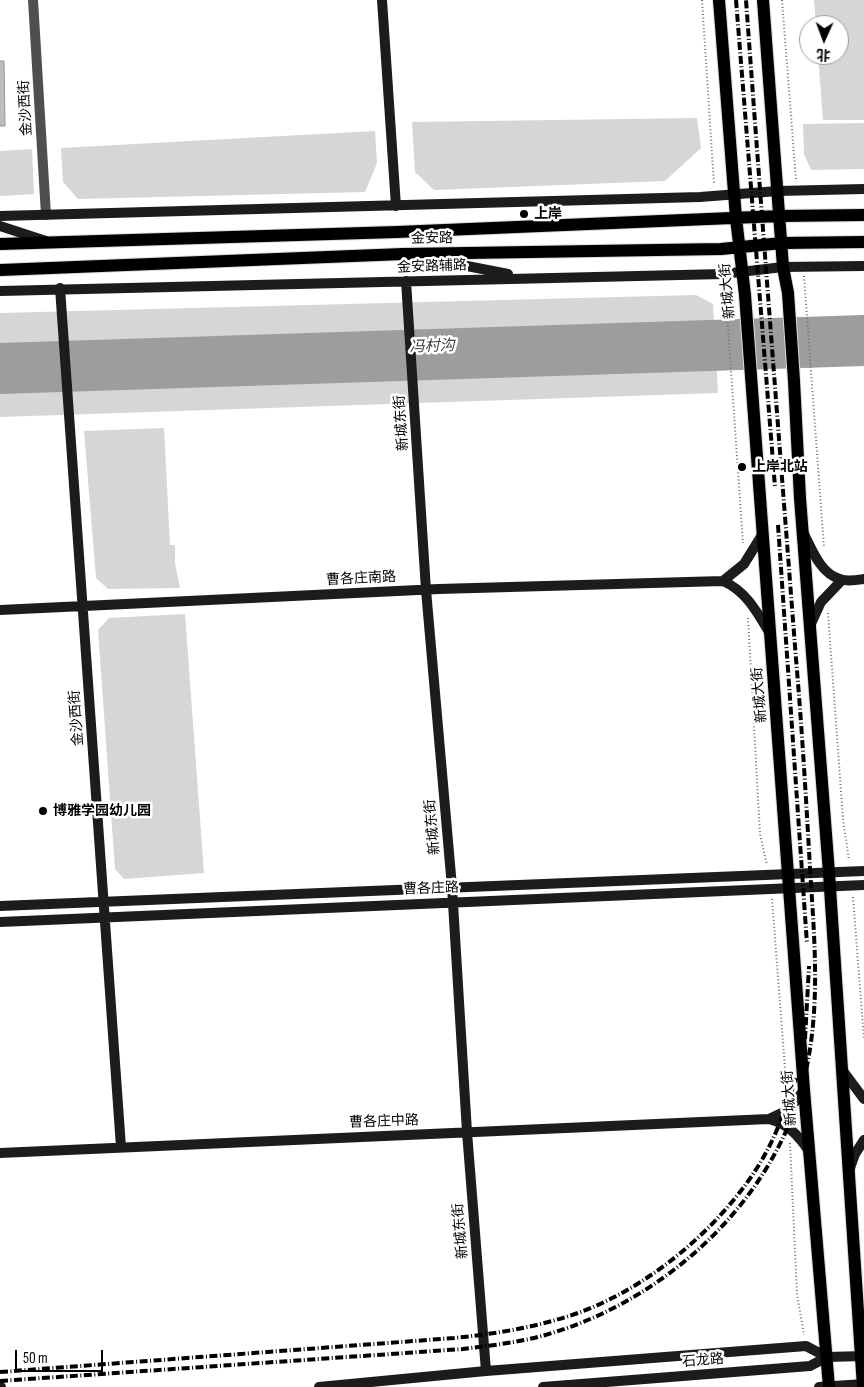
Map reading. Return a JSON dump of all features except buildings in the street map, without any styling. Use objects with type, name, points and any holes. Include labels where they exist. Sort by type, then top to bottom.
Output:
[{"type":"main road","name":"新城大街","points":[[719,0],[736,218],[745,295],[750,382],[826,1357],[826,1387]]},
{"type":"main road","points":[[764,0],[783,267],[788,293],[803,530],[830,873],[864,1385]]},
{"type":"main road","name":"金安路","points":[[0,244],[780,216],[864,215]]},
{"type":"main road","name":"金安路","points":[[0,270],[403,254],[739,248],[782,243],[864,242]]},
{"type":"street","name":"金沙西街","points":[[33,0],[46,215]]},
{"type":"street","points":[[382,0],[396,206]]},
{"type":"street","points":[[0,216],[396,206],[864,189]]},
{"type":"street","points":[[0,226],[52,242]]},
{"type":"street","points":[[403,254],[528,278]]},
{"type":"street","name":"金安路辅路","points":[[0,291],[60,288],[723,274],[783,267],[864,266]]},
{"type":"street","name":"新城东街","points":[[406,281],[426,590],[452,887],[467,1132],[486,1371]]},
{"type":"street","name":"金沙西街","points":[[60,288],[121,1147]]},
{"type":"street","points":[[803,530],[823,567],[842,580],[864,580]]},
{"type":"street","points":[[762,535],[744,564],[723,581],[732,585],[746,597],[770,634]]},
{"type":"street","points":[[810,626],[815,613],[827,595],[842,580]]},
{"type":"street","name":"曹各庄南路","points":[[0,610],[426,590],[723,581]]},
{"type":"street","name":"曹各庄路","points":[[0,906],[864,871]]},
{"type":"street","name":"曹各庄路","points":[[0,922],[864,885]]},
{"type":"street","points":[[843,1071],[864,1100]]},
{"type":"street","name":"曹各庄中路","points":[[769,1119],[788,1110],[804,1090]]},
{"type":"street","name":"曹各庄中路","points":[[0,1153],[769,1119],[782,1122],[793,1131],[809,1151]]},
{"type":"street","points":[[849,1171],[855,1154],[864,1140]]},
{"type":"street","points":[[319,1387],[486,1371],[806,1346],[826,1357]]},
{"type":"street","name":"石龙路","points":[[543,1387],[810,1366],[826,1357],[863,1356]]},
{"type":"street","points":[[826,1387],[864,1385]]},
{"type":"path","points":[[702,0],[714,195]]},
{"type":"path","points":[[782,0],[797,191]]},
{"type":"path","points":[[802,267],[806,293],[824,549]]},
{"type":"path","name":"新城大街","points":[[723,274],[732,383]]},
{"type":"path","points":[[827,595],[843,820],[851,872]]},
{"type":"path","points":[[852,886],[864,1039]]},
{"type":"shaded area","points":[[814,0],[864,0],[864,120],[823,120],[819,65],[849,65],[849,15],[815,15]]},
{"type":"shaded area","points":[[697,118],[701,148],[665,181],[434,190],[415,172],[412,122]]},
{"type":"shaded area","points":[[864,123],[864,169],[811,170],[804,154],[803,124]]},
{"type":"shaded area","points":[[375,131],[377,163],[365,192],[78,199],[63,182],[61,148]]},
{"type":"shaded area","points":[[32,149],[34,194],[0,196],[0,151]]},
{"type":"shaded area","points":[[696,295],[713,304],[718,393],[0,417],[0,313]]},
{"type":"shaded area","points":[[164,428],[170,545],[175,545],[175,563],[180,588],[108,589],[96,578],[84,431]]},
{"type":"shaded area","points":[[185,614],[204,873],[124,879],[115,869],[98,630],[109,618]]},
{"type":"water","name":"冯村沟","points":[[864,315],[864,366],[0,394],[0,343]]},
{"type":"railway","points":[[736,0],[775,487]]},
{"type":"railway","points":[[0,1381],[463,1349],[509,1343],[555,1332],[594,1317],[632,1298],[668,1274],[701,1247],[731,1216],[758,1182],[779,1145],[796,1106],[805,1076],[814,1018],[815,959],[800,711],[746,0]]},
{"type":"railway","points":[[778,525],[807,944]]},
{"type":"railway","points":[[805,1039],[809,966]]},
{"type":"railway","points":[[0,1372],[454,1338],[512,1330],[569,1316],[596,1306],[650,1276],[699,1237],[721,1215],[757,1168],[780,1124],[796,1078]]},
{"type":"place","name":"上岸","points":[[524,214]]},
{"type":"place","name":"上岸北站","points":[[742,467]]},
{"type":"place","name":"博雅学园幼儿园","points":[[43,811]]}]
